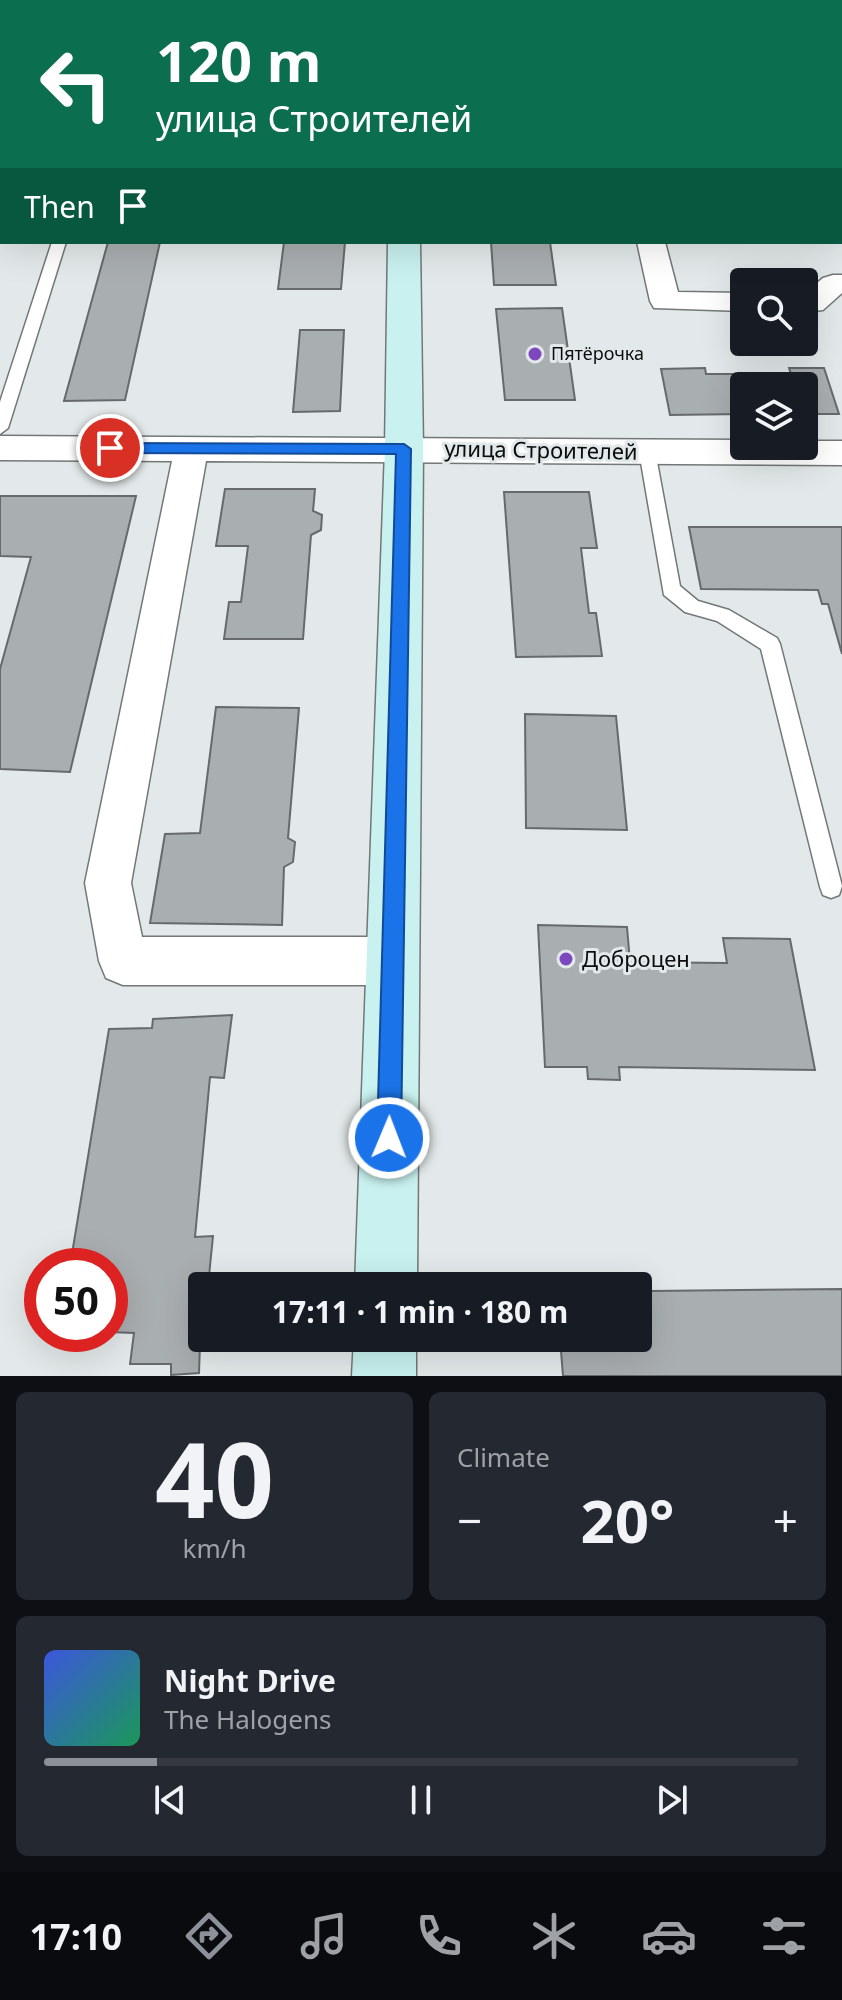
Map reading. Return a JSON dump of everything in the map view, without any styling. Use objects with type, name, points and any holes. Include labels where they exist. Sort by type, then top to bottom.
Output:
[{"type":"main road","points":[[386,1272],[404,449],[404,244]]},
{"type":"main road","points":[[384,1376],[385,1352]]},
{"type":"street","points":[[651,244],[665,301],[730,302]]},
{"type":"street","points":[[818,298],[833,284],[842,284]]},
{"type":"street","name":"улица Строителей","points":[[0,448],[842,453]]},
{"type":"street","points":[[192,448],[108,883],[123,961],[393,961]]},
{"type":"lane","points":[[0,428],[58,244]]},
{"type":"lane","points":[[647,451],[671,590],[692,607],[722,615],[770,644],[831,887]]},
{"type":"building","points":[[107,244],[160,244],[125,400],[64,401]]},
{"type":"building","points":[[284,244],[345,244],[341,289],[278,289]]},
{"type":"building","points":[[491,244],[550,244],[556,285],[494,285]]},
{"type":"building","name":"Пятёрочка","points":[[562,308],[575,400],[505,400],[496,309]]},
{"type":"building","points":[[300,330],[344,330],[340,411],[293,412]]},
{"type":"building","points":[[705,368],[706,374],[730,374],[730,414],[670,415],[661,369]]},
{"type":"building","points":[[789,368],[824,368],[839,414],[818,414],[818,372],[790,372]]},
{"type":"building","points":[[225,489],[315,489],[313,511],[322,515],[321,530],[311,535],[303,639],[224,639],[229,602],[241,602],[248,546],[216,546]]},
{"type":"building","points":[[504,492],[589,492],[597,548],[581,548],[589,613],[596,613],[602,656],[516,657]]},
{"type":"building","points":[[0,496],[136,496],[70,772],[0,769],[0,669],[31,557],[0,556]]},
{"type":"building","points":[[689,527],[842,527],[842,654],[828,604],[822,604],[818,590],[701,589]]},
{"type":"building","points":[[216,707],[299,708],[288,838],[295,842],[293,862],[284,867],[282,925],[150,923],[165,834],[200,833]]},
{"type":"building","points":[[525,714],[616,716],[627,830],[526,828]]},
{"type":"building","points":[[538,925],[627,927],[630,962],[727,963],[723,938],[790,939],[815,1070],[619,1067],[620,1080],[588,1079],[587,1067],[545,1067]]},
{"type":"building","points":[[232,1015],[224,1078],[210,1077],[195,1237],[213,1236],[209,1272],[188,1272],[188,1352],[200,1352],[199,1373],[171,1375],[171,1364],[130,1364],[134,1333],[128,1333],[128,1248],[73,1248],[109,1029],[152,1028],[153,1019]]},
{"type":"building","points":[[842,1289],[842,1376],[563,1376],[561,1352],[652,1352],[652,1291]]},
{"type":"place","name":"Пятёрочка","points":[[535,354]]},
{"type":"place","name":"Доброцен","points":[[566,959]]},
{"type":"route","points":[[110,448],[404,449],[389,1138]]}]
